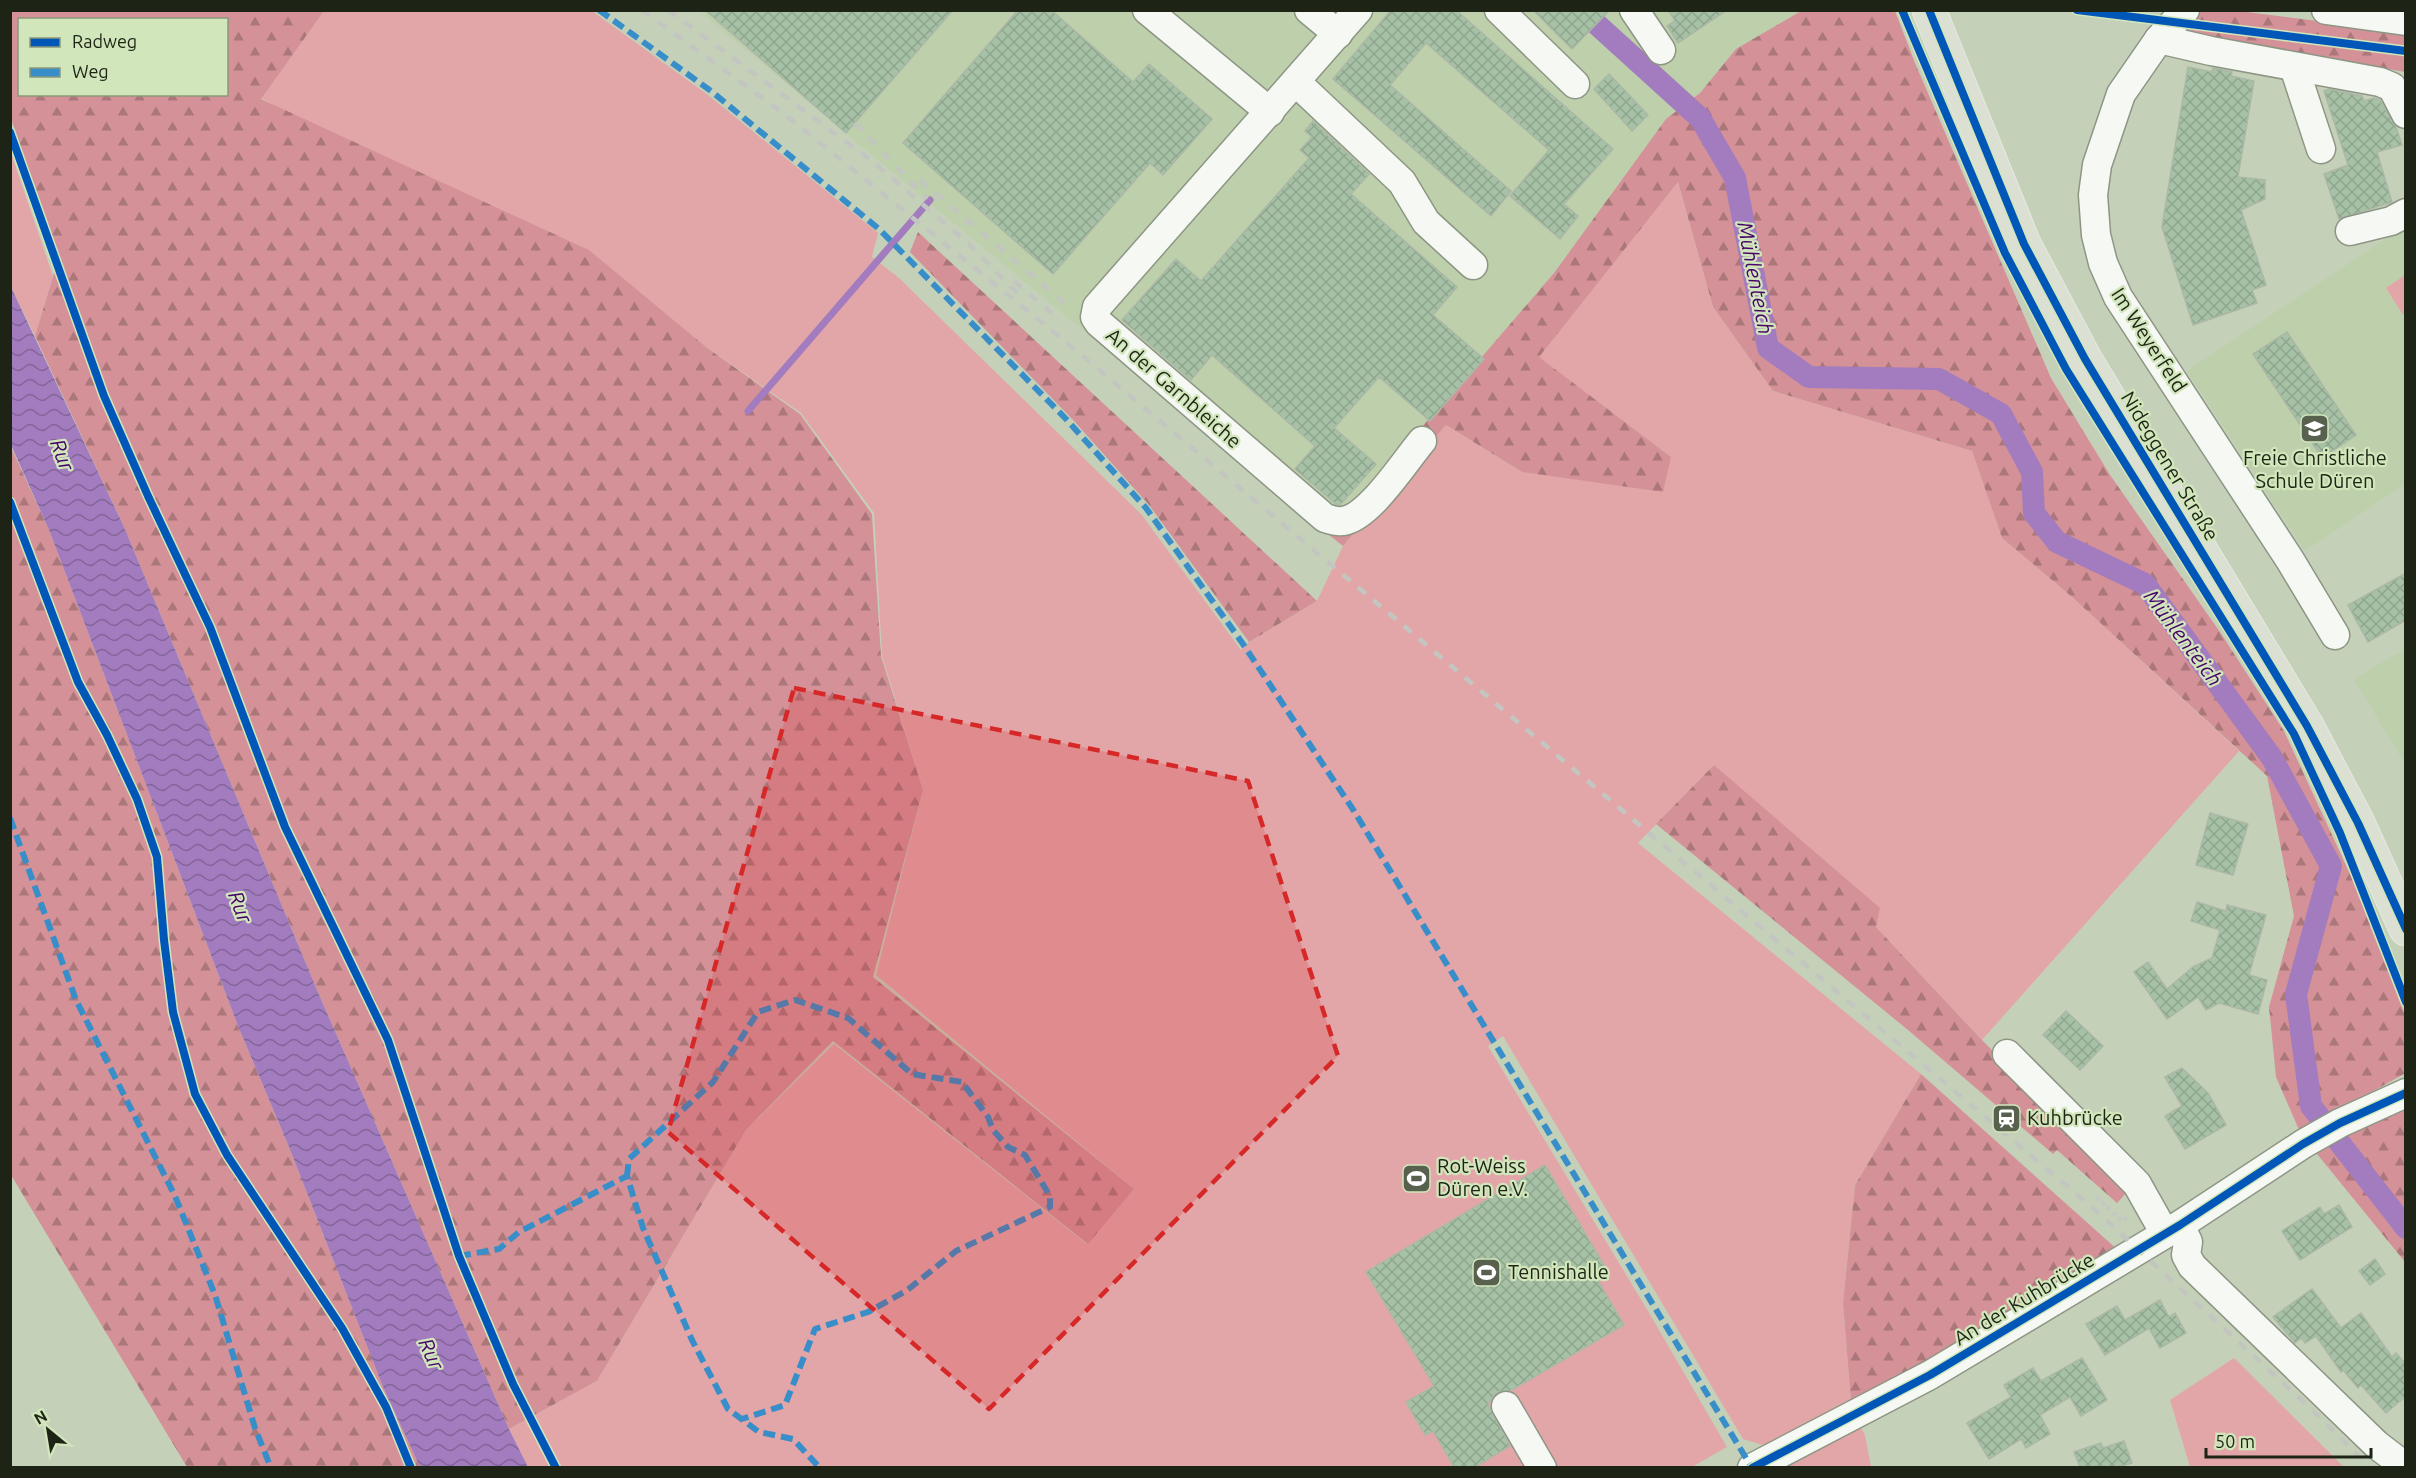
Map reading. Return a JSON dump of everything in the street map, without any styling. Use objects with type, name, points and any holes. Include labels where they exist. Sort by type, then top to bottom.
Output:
[{"type":"main road","name":"Nideggener Straße","points":[[1929,10],[2030,254],[2085,359],[2307,726],[2358,823],[2406,929]]},
{"type":"street","points":[[1147,10],[1270,112]]},
{"type":"street","points":[[1309,10],[1338,34]]},
{"type":"street","name":"An der Garnbleiche","points":[[1358,10],[1097,307],[1095,317],[1099,323],[1324,518],[1344,521],[1358,516],[1422,441]]},
{"type":"street","points":[[1499,10],[1575,84]]},
{"type":"street","points":[[1634,10],[1661,50]]},
{"type":"street","name":"Im Weyerfeld","points":[[2185,10],[2159,39],[2121,94],[2097,165],[2093,195],[2096,235],[2103,263],[2118,297],[2290,560],[2335,635]]},
{"type":"street","points":[[2326,10],[2406,21]]},
{"type":"street","points":[[2159,39],[2380,82],[2392,87],[2406,114]]},
{"type":"street","points":[[2294,67],[2321,149]]},
{"type":"street","points":[[1296,82],[1402,182],[1426,222],[1473,265]]},
{"type":"street","points":[[2350,231],[2391,221],[2406,213]]},
{"type":"street","points":[[2007,1054],[2137,1184],[2172,1228],[2188,1242],[2186,1255],[2192,1266],[2377,1445],[2406,1467]]},
{"type":"street","name":"An der Kuhbrücke","points":[[1752,1467],[1930,1375],[2172,1228],[2304,1144],[2340,1123],[2406,1093]]},
{"type":"street","points":[[1506,1406],[1542,1467]]},
{"type":"highlighted area","points":[[794,688],[1248,781],[1338,1056],[989,1409],[668,1132]]},
{"type":"shaded area","points":[[324,11],[592,11],[708,95],[878,233],[872,257],[899,278],[1141,514],[1241,650],[1249,642],[1317,601],[1343,546],[1446,425],[1522,472],[1671,457],[1538,357],[1678,182],[1713,307],[1773,391],[1972,451],[2002,538],[2072,597],[2239,751],[1982,1040],[1876,927],[1714,765],[1638,843],[1921,1074],[1855,1185],[1843,1303],[1851,1403],[1766,1446],[1743,1439],[1503,1036],[1488,1046],[1727,1447],[1692,1467],[528,1467],[509,1429],[597,1381],[746,1130],[834,1044],[1087,1244],[1134,1189],[876,975],[923,790],[882,656],[874,513],[801,413],[706,347],[261,98]]},
{"type":"shaded area","points":[[699,11],[1801,11],[1736,49],[1700,93],[1666,119],[1554,273],[1329,535]]},
{"type":"shaded area","points":[[10,150],[53,276],[35,336],[11,287]]},
{"type":"shaded area","name":"Freie Christliche Schule Düren","points":[[2405,226],[2405,484],[2305,551],[2187,371]]},
{"type":"shaded area","points":[[2405,275],[2405,313],[2403,315],[2386,288]]},
{"type":"shaded area","points":[[2405,649],[2405,764],[2354,679]]},
{"type":"shaded area","points":[[2234,1358],[2344,1467],[2190,1467],[2170,1400]]},
{"type":"shaded area","points":[[1858,1423],[1865,1435],[1871,1467],[1780,1468]]},
{"type":"green space","points":[[2231,10],[2405,32],[2405,72],[2183,32],[2200,11]]},
{"type":"green space","points":[[10,11],[324,11],[261,99],[589,250],[706,347],[800,414],[872,514],[881,656],[923,790],[873,977],[1134,1189],[1088,1244],[833,1041],[746,1130],[597,1381],[509,1429],[317,990],[124,527],[35,336],[57,263],[11,118]]},
{"type":"green space","points":[[1801,11],[1895,11],[1915,63],[2051,378],[2110,475],[2220,632],[2284,731],[2350,874],[2405,1015],[2406,1071],[2300,1132],[2276,1077],[2269,1007],[2294,916],[2267,776],[2072,597],[2002,538],[1972,451],[1773,391],[1713,307],[1678,182],[1539,357],[1671,457],[1663,492],[1522,472],[1446,425],[1343,546],[1329,535],[1554,273],[1666,119],[1700,93],[1736,49]]},
{"type":"green space","points":[[918,232],[1317,601],[1249,642],[1149,505],[1074,421],[910,252]]},
{"type":"green space","points":[[10,445],[49,530],[238,1026],[289,1147],[383,1387],[420,1467],[187,1467],[11,1175]]},
{"type":"green space","points":[[1714,765],[1880,908],[1876,927],[1982,1040],[2129,1190],[2117,1203],[2057,1150],[2053,1154],[1908,1030],[1656,824]]},
{"type":"green space","points":[[1921,1074],[2119,1251],[1924,1364],[1851,1403],[1843,1303],[1855,1185]]},
{"type":"green space","points":[[2405,1109],[2405,1262],[2313,1149]]},
{"type":"water","name":"Rur","points":[[11,287],[124,527],[317,990],[509,1429],[528,1467],[420,1467],[383,1387],[289,1147],[238,1026],[49,530],[11,445]]},
{"type":"building","points":[[705,10],[953,10],[846,133]]},
{"type":"building","points":[[1018,10],[1051,10],[1133,82],[1149,64],[1212,119],[1163,175],[1150,163],[1053,274],[903,143]]},
{"type":"building","points":[[1391,10],[1456,10],[1613,149],[1564,204],[1578,216],[1560,239],[1510,196],[1549,150],[1426,43],[1390,85],[1511,191],[1491,216],[1333,79]]},
{"type":"building","points":[[1533,10],[1610,10],[1572,49]]},
{"type":"building","points":[[1668,10],[1727,10],[1678,43],[1667,26],[1675,21]]},
{"type":"building","points":[[2188,67],[2212,72],[2213,68],[2232,72],[2231,76],[2254,81],[2238,177],[2265,180],[2265,199],[2241,210],[2266,285],[2252,290],[2257,303],[2193,325],[2162,227]]},
{"type":"building","points":[[1609,74],[1648,115],[1632,131],[1594,89]]},
{"type":"building","points":[[2329,89],[2362,96],[2364,101],[2375,98],[2380,100],[2396,127],[2402,145],[2377,152],[2392,202],[2339,219],[2324,174],[2348,165],[2324,91]]},
{"type":"building","points":[[1313,121],[1369,174],[1351,194],[1457,287],[1433,315],[1484,359],[1430,421],[1379,377],[1334,428],[1376,464],[1340,505],[1295,469],[1315,446],[1212,355],[1191,380],[1122,320],[1176,259],[1201,281],[1309,158],[1300,150],[1312,137],[1305,131]]},
{"type":"building","points":[[2287,332],[2356,435],[2322,458],[2253,354]]},
{"type":"building","points":[[2406,573],[2406,620],[2368,642],[2348,605]]},
{"type":"building","points":[[2210,813],[2248,824],[2233,875],[2196,865]]},
{"type":"building","points":[[2197,902],[2226,911],[2227,905],[2266,915],[2249,975],[2267,980],[2258,1014],[2219,1003],[2206,1010],[2198,997],[2167,1019],[2134,972],[2148,962],[2167,989],[2193,967],[2212,958],[2220,930],[2191,921]]},
{"type":"building","points":[[2066,1011],[2103,1046],[2080,1070],[2043,1035]]},
{"type":"building","points":[[2182,1068],[2208,1093],[2226,1125],[2185,1149],[2165,1116],[2182,1106],[2165,1077]]},
{"type":"building","name":"Tennishalle","points":[[1545,1165],[1608,1272],[1597,1279],[1624,1325],[1510,1391],[1497,1392],[1488,1404],[1510,1446],[1475,1467],[1454,1467],[1433,1431],[1425,1435],[1406,1402],[1434,1386],[1366,1272]]},
{"type":"building","points":[[2339,1205],[2352,1227],[2300,1260],[2282,1231],[2320,1207],[2324,1214]]},
{"type":"building","points":[[2375,1259],[2385,1274],[2370,1285],[2359,1271]]},
{"type":"building","points":[[2312,1289],[2341,1328],[2361,1313],[2392,1357],[2396,1353],[2406,1364],[2406,1396],[2386,1413],[2361,1385],[2358,1388],[2343,1370],[2341,1372],[2316,1336],[2305,1343],[2301,1338],[2295,1343],[2273,1317]]},
{"type":"building","points":[[2160,1300],[2169,1317],[2175,1313],[2186,1333],[2160,1348],[2149,1328],[2105,1355],[2086,1324],[2117,1306],[2125,1320]]},
{"type":"building","points":[[2082,1358],[2107,1400],[2081,1416],[2070,1397],[2040,1415],[2050,1434],[2026,1448],[2021,1439],[1989,1459],[1967,1423],[2011,1397],[2004,1385],[2033,1368],[2041,1381]]},
{"type":"building","points":[[2124,1441],[2132,1463],[2118,1467],[2080,1467],[2074,1452],[2101,1443],[2103,1448]]},
{"type":"waterway","name":"Mühlenteich","points":[[1581,10],[1700,118],[1735,178],[1768,348],[1809,377],[1939,379],[2001,414],[2032,472],[2034,513],[2057,542],[2145,584],[2272,758],[2331,866],[2296,994],[2311,1106],[2406,1228]]},
{"type":"waterway","points":[[748,411],[930,200]]},
{"type":"railway","points":[[642,10],[783,113],[1060,337],[1404,626],[2093,1208],[2309,1407],[2371,1468]]},
{"type":"railway","points":[[668,10],[872,161],[968,243],[1017,293]]},
{"type":"railway","points":[[855,123],[927,199]]},
{"type":"railway","points":[[920,180],[1067,305]]},
{"type":"railway","points":[[1014,281],[1058,318]]},
{"type":"marked path","points":[[599,10],[711,91],[879,229],[1066,419],[1146,508],[1243,644],[1354,811],[1752,1468]]},
{"type":"marked path","points":[[10,818],[76,1000],[175,1196],[215,1295],[255,1428],[271,1468]]},
{"type":"marked path","points":[[627,1176],[629,1159],[713,1082],[758,1012],[795,1000],[848,1018],[912,1074],[962,1082],[988,1117],[993,1130],[1008,1147],[1025,1155],[1050,1196],[1050,1207],[956,1251],[906,1291],[868,1312],[815,1329],[785,1405],[742,1419]]},
{"type":"marked path","points":[[459,1256],[499,1249],[519,1232],[627,1176],[643,1228],[692,1340],[728,1409],[759,1432],[793,1439],[820,1468]]},
{"type":"cycle path","points":[[1902,10],[2005,253],[2066,369],[2294,734],[2340,833],[2406,1002]]},
{"type":"cycle path","points":[[1929,10],[2024,244],[2085,359],[2307,726],[2358,823],[2406,929]]},
{"type":"cycle path","points":[[2077,10],[2406,51]]},
{"type":"cycle path","points":[[10,132],[104,396],[210,627],[285,827],[388,1040],[459,1256],[513,1384],[556,1468]]},
{"type":"cycle path","points":[[10,502],[78,682],[107,735],[137,799],[157,857],[173,1012],[195,1094],[227,1155],[342,1328],[386,1407],[411,1468]]},
{"type":"cycle path","points":[[1752,1468],[1930,1375],[2180,1225],[2303,1144],[2340,1123],[2406,1093]]},
{"type":"place","name":"Freie Christliche Schule Düren","points":[[2315,428]]},
{"type":"place","name":"Kuhbrücke","points":[[2006,1118]]},
{"type":"place","name":"Rot-Weiss Düren e.V.","points":[[1416,1178]]},
{"type":"place","name":"Tennishalle","points":[[1487,1272]]}]
